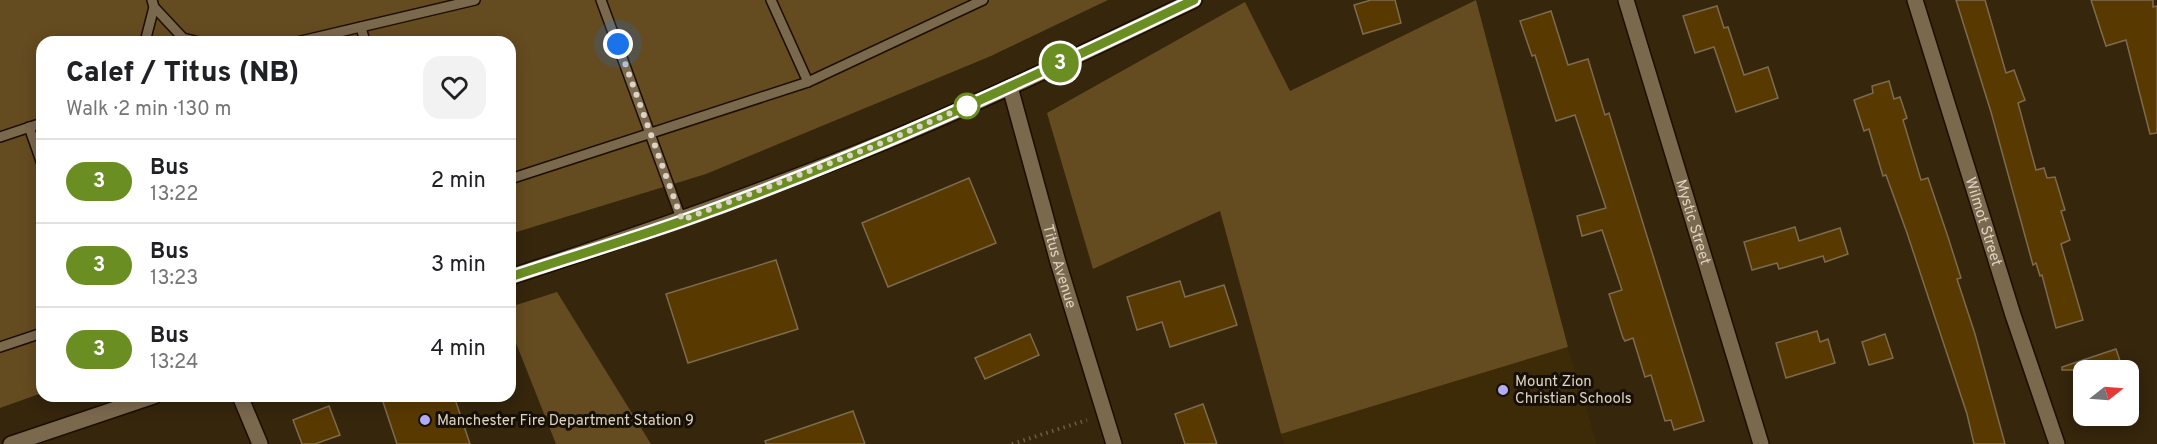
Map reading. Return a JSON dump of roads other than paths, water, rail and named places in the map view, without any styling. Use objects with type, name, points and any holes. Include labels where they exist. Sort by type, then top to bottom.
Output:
[{"type":"street","points":[[516,275],[682,220],[891,139],[1010,87],[1194,0]]},
{"type":"street","name":"Mystic Street","points":[[1626,0],[1761,444]]},
{"type":"street","name":"Wilmot Street","points":[[1916,0],[2013,315],[2057,444]]},
{"type":"street","name":"Titus Avenue","points":[[1010,87],[1058,262],[1114,444]]},
{"type":"street","points":[[11,444],[136,402]]},
{"type":"street","points":[[242,402],[260,444]]},
{"type":"lane","points":[[323,36],[475,0]]},
{"type":"lane","points":[[602,0],[682,220]]},
{"type":"lane","points":[[771,0],[808,82]]},
{"type":"lane","points":[[516,177],[808,82],[983,0]]},
{"type":"lane","points":[[146,36],[153,4]]},
{"type":"lane","points":[[153,4],[181,36]]},
{"type":"lane","points":[[361,27],[363,36]]},
{"type":"lane","points":[[0,137],[36,125]]},
{"type":"lane","points":[[29,127],[36,147]]},
{"type":"lane","points":[[0,347],[36,335]]},
{"type":"place","name":"Mount Zion Christian Schools","points":[[1503,390]]},
{"type":"place","name":"Manchester Fire Department Station 9","points":[[425,420]]}]
